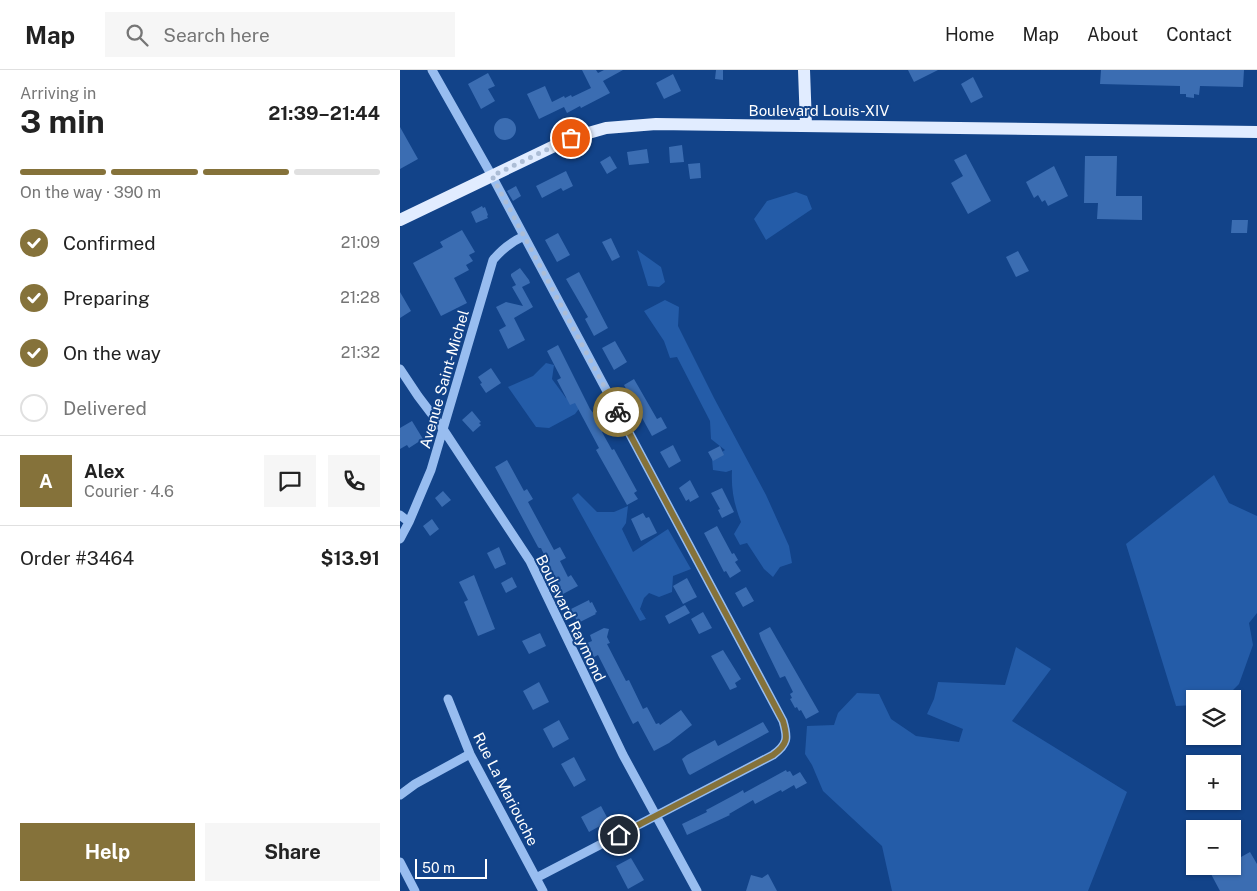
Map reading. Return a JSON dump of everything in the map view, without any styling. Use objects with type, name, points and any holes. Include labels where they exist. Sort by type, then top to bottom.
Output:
[{"type":"main road","points":[[804,70],[806,125]]},
{"type":"main road","name":"Boulevard Louis-XIV","points":[[400,220],[571,138],[606,128],[656,124],[1257,132]]},
{"type":"street","points":[[432,70],[492,176],[783,721],[786,730],[786,739],[782,748],[773,755],[536,878]]},
{"type":"street","name":"Avenue Saint-Michel","points":[[400,539],[431,470],[493,260],[501,250],[524,236]]},
{"type":"street","name":"Boulevard Raymond","points":[[400,369],[443,429],[530,561],[623,755],[697,891]]},
{"type":"street","points":[[400,516],[409,522]]},
{"type":"street","name":"Rue La Mariouche","points":[[448,699],[470,754],[543,891]]},
{"type":"street","points":[[400,795],[415,784],[470,754]]},
{"type":"street","points":[[400,862],[415,891]]},
{"type":"shaded area","points":[[796,192],[807,196],[812,209],[766,240],[754,219],[767,201]]},
{"type":"shaded area","points":[[637,250],[661,267],[665,282],[659,287],[648,286]]},
{"type":"shaded area","points":[[665,300],[679,307],[678,326],[766,495],[789,546],[792,563],[780,567],[773,577],[764,569],[747,543],[740,545],[734,534],[741,522],[736,509],[732,470],[726,472],[713,470],[712,459],[725,450],[711,439],[710,421],[677,357],[670,358],[664,341],[644,311]]},
{"type":"shaded area","points":[[546,363],[554,365],[552,379],[566,398],[584,402],[575,414],[549,428],[536,427],[508,387],[533,376]]},
{"type":"shaded area","points":[[1214,475],[1229,503],[1257,516],[1257,613],[1249,623],[1253,645],[1239,684],[1233,690],[1186,690],[1186,705],[1176,706],[1126,544]]},
{"type":"shaded area","points":[[578,493],[597,512],[614,512],[628,506],[626,523],[622,529],[633,552],[668,529],[691,569],[673,576],[672,592],[659,597],[649,593],[644,598],[640,609],[646,619],[640,621],[572,498]]},
{"type":"shaded area","points":[[1016,647],[1051,669],[1012,721],[1127,792],[1088,891],[892,891],[882,846],[823,791],[805,754],[807,726],[834,725],[838,713],[857,693],[879,694],[891,719],[916,736],[959,742],[963,729],[927,714],[934,699],[938,682],[1005,685]]},
{"type":"building","points":[[582,70],[596,70],[598,73],[604,70],[623,70],[603,81],[610,93],[581,108],[580,106],[567,113],[564,107],[539,119],[527,94],[545,86],[552,102],[564,96],[565,98],[571,95],[572,97],[591,88]]},
{"type":"building","points":[[716,70],[723,70],[723,80],[715,79]]},
{"type":"building","points":[[908,70],[938,70],[914,82]]},
{"type":"building","points":[[1101,70],[1244,70],[1243,87],[1200,86],[1199,95],[1194,94],[1194,98],[1186,97],[1186,94],[1180,94],[1180,86],[1100,84]]},
{"type":"building","points":[[488,73],[495,86],[488,89],[495,101],[481,109],[468,84]]},
{"type":"building","points":[[673,74],[681,91],[664,99],[656,83]]},
{"type":"building","points":[[973,77],[983,97],[971,103],[961,84]]},
{"type":"building","points":[[505,118],[513,121],[516,129],[513,137],[505,140],[497,137],[494,129],[497,121]]},
{"type":"building","points":[[400,127],[418,159],[400,169]]},
{"type":"building","points":[[682,145],[684,162],[670,163],[669,147]]},
{"type":"building","points":[[647,149],[649,163],[629,165],[627,152]]},
{"type":"building","points":[[966,154],[991,201],[968,214],[951,183],[963,176],[954,160]]},
{"type":"building","points":[[610,156],[617,168],[607,174],[600,162]]},
{"type":"building","points":[[1085,156],[1117,156],[1116,196],[1142,196],[1142,220],[1097,219],[1098,203],[1084,203]]},
{"type":"building","points":[[700,163],[701,178],[690,179],[688,164]]},
{"type":"building","points":[[1054,166],[1068,196],[1048,206],[1045,200],[1042,202],[1038,195],[1034,198],[1026,182]]},
{"type":"building","points":[[566,171],[573,186],[563,191],[561,188],[542,198],[536,186]]},
{"type":"building","points":[[516,186],[521,196],[513,201],[507,191]]},
{"type":"building","points":[[482,206],[483,208],[485,207],[488,218],[476,223],[471,212]]},
{"type":"building","points":[[1232,220],[1248,220],[1247,233],[1231,233]]},
{"type":"building","points":[[462,230],[475,252],[469,255],[473,261],[466,265],[469,270],[454,278],[467,303],[441,316],[413,263],[443,247],[440,242]]},
{"type":"building","points":[[558,233],[570,255],[557,262],[545,240]]},
{"type":"building","points":[[611,238],[620,257],[612,261],[602,242]]},
{"type":"building","points":[[1018,251],[1029,271],[1016,277],[1006,257]]},
{"type":"building","points":[[520,268],[530,283],[522,287],[533,307],[514,318],[525,340],[508,349],[499,330],[506,326],[496,307],[506,302],[523,306],[512,287],[516,285],[511,276]]},
{"type":"building","points":[[579,272],[608,328],[594,336],[585,319],[588,317],[566,279]]},
{"type":"building","points":[[400,292],[411,311],[400,318]]},
{"type":"building","points":[[615,341],[627,362],[614,370],[602,348]]},
{"type":"building","points":[[558,345],[590,409],[595,414],[604,431],[602,432],[612,450],[614,449],[637,491],[634,493],[638,499],[627,505],[596,450],[599,448],[575,403],[570,405],[557,380],[561,378],[547,351]]},
{"type":"building","points":[[491,368],[501,383],[486,393],[478,377]]},
{"type":"building","points":[[634,379],[657,419],[661,417],[667,428],[652,436],[624,385]]},
{"type":"building","points":[[472,411],[481,422],[479,423],[481,425],[473,432],[462,420]]},
{"type":"building","points":[[412,421],[423,439],[409,448],[407,445],[400,449],[400,428]]},
{"type":"building","points":[[673,445],[681,461],[669,468],[660,452]]},
{"type":"building","points":[[720,446],[724,455],[713,461],[708,452]]},
{"type":"building","points":[[507,460],[524,491],[527,489],[533,499],[528,502],[554,550],[560,547],[566,558],[560,561],[568,577],[571,575],[578,586],[563,594],[541,548],[538,547],[495,467]]},
{"type":"building","points":[[690,480],[699,497],[690,502],[689,499],[686,501],[679,488]]},
{"type":"building","points":[[722,488],[734,512],[722,518],[718,510],[720,509],[711,493]]},
{"type":"building","points":[[443,491],[451,500],[442,507],[435,498]]},
{"type":"building","points":[[643,513],[646,518],[649,517],[657,533],[641,541],[631,519]]},
{"type":"building","points":[[432,519],[439,529],[430,536],[423,526]]},
{"type":"building","points":[[717,526],[732,554],[734,553],[738,560],[735,562],[741,571],[730,578],[726,571],[724,572],[704,533]]},
{"type":"building","points":[[499,547],[506,564],[495,569],[487,553]]},
{"type":"building","points":[[474,575],[495,629],[478,636],[464,602],[468,600],[459,582]]},
{"type":"building","points":[[512,577],[517,587],[506,593],[501,583]]},
{"type":"building","points":[[687,578],[697,597],[683,604],[673,586]]},
{"type":"building","points":[[746,587],[754,601],[743,607],[735,593]]},
{"type":"building","points":[[589,600],[597,612],[578,623],[571,609]]},
{"type":"building","points":[[685,605],[690,613],[669,624],[665,616]]},
{"type":"building","points":[[703,612],[712,628],[699,634],[691,619]]},
{"type":"building","points":[[770,627],[819,712],[806,719],[801,710],[799,711],[797,707],[795,708],[790,699],[792,698],[790,694],[793,692],[785,676],[780,678],[761,639],[759,633]]},
{"type":"building","points":[[604,628],[609,629],[607,637],[610,643],[607,644],[626,681],[629,680],[643,709],[647,707],[656,724],[659,723],[660,725],[681,710],[692,725],[669,743],[654,751],[638,721],[633,724],[598,655],[594,657],[587,643],[592,641],[590,635]]},
{"type":"building","points":[[540,633],[546,646],[529,654],[522,641]]},
{"type":"building","points":[[723,650],[741,679],[735,683],[737,687],[730,690],[711,656]]},
{"type":"building","points":[[539,682],[549,702],[533,710],[523,691]]},
{"type":"building","points":[[559,720],[569,739],[553,748],[543,729]]},
{"type":"building","points":[[763,722],[769,732],[690,775],[688,773],[682,759],[687,755],[715,740],[718,746]]},
{"type":"building","points":[[574,757],[586,780],[574,787],[561,764]]},
{"type":"building","points":[[786,770],[787,772],[790,771],[793,776],[800,772],[807,783],[796,789],[794,785],[782,792],[781,790],[755,804],[753,800],[730,815],[687,835],[682,824],[707,812],[706,810],[743,790],[744,793]]},
{"type":"building","points":[[601,806],[609,821],[589,832],[581,817]]},
{"type":"building","points":[[1250,852],[1257,864],[1257,891],[1220,891],[1212,875],[1241,875],[1241,857]]},
{"type":"building","points":[[631,858],[644,880],[628,889],[616,866]]},
{"type":"building","points":[[768,874],[777,891],[746,891],[751,875],[762,878]]},
{"type":"way so far","points":[[571,138],[492,176],[618,412]]},
{"type":"route","points":[[618,412],[783,721],[786,730],[786,739],[782,748],[773,755],[619,835]]}]
